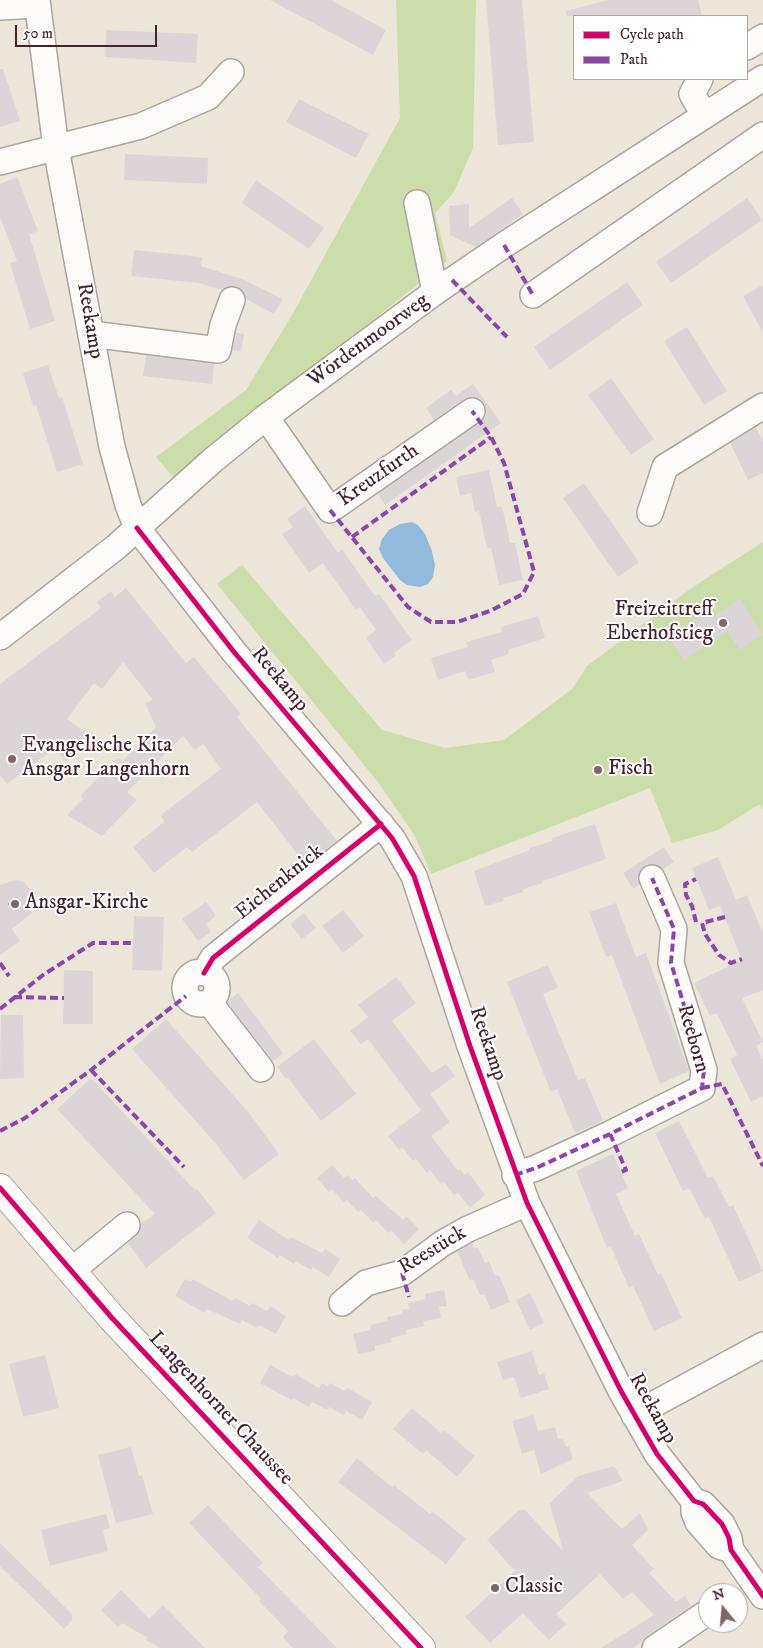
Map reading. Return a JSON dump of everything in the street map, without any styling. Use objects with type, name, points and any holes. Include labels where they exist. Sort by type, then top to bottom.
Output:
[{"type":"main road","name":"Langenhorner Chaussee","points":[[0,1188],[118,1325],[421,1648]]},
{"type":"street","points":[[0,7],[36,2]]},
{"type":"street","name":"Reekamp","points":[[36,2],[56,148],[112,447],[128,505],[137,528],[234,652],[381,824],[392,838],[414,876],[515,1175],[527,1203],[634,1415],[657,1454],[694,1501],[694,1512],[698,1522],[719,1546],[731,1550],[751,1590]]},
{"type":"street","points":[[748,46],[763,37]]},
{"type":"street","points":[[0,162],[141,126],[208,97],[231,72]]},
{"type":"street","name":"Wördenmoorweg","points":[[0,637],[137,528],[213,460],[266,417],[435,292],[763,78]]},
{"type":"street","points":[[699,80],[692,94],[704,115]]},
{"type":"street","points":[[533,295],[763,135]]},
{"type":"street","points":[[417,203],[435,292]]},
{"type":"street","points":[[91,334],[218,350],[223,325],[232,300]]},
{"type":"street","points":[[650,513],[665,467],[763,406]]},
{"type":"street","name":"Kreuzfurth","points":[[266,417],[330,510],[472,411]]},
{"type":"street","name":"Eichenknick","points":[[262,1069],[209,1002],[215,994],[216,985],[212,977],[204,972],[213,958],[381,824]]},
{"type":"street","name":"Reeborn","points":[[515,1175],[536,1168],[610,1134],[702,1088],[704,1070],[671,963],[674,929],[652,878]]},
{"type":"street","name":"Reestück","points":[[342,1303],[366,1283],[402,1273],[443,1243],[468,1229],[527,1203]]},
{"type":"street","points":[[71,1271],[127,1225]]},
{"type":"street","points":[[634,1415],[763,1346]]},
{"type":"street","points":[[654,1648],[698,1619]]},
{"type":"green space","points":[[396,0],[476,0],[473,148],[454,192],[435,213],[447,261],[174,478],[156,457],[246,390],[291,317],[400,118]]},
{"type":"green space","points":[[763,542],[763,810],[760,804],[718,830],[672,843],[650,788],[431,874],[415,836],[378,782],[217,584],[242,565],[382,730],[445,748],[504,740],[572,689],[587,666],[693,587]]},
{"type":"water","points":[[412,522],[418,525],[425,534],[435,565],[433,577],[428,584],[420,587],[407,585],[400,580],[383,558],[379,549],[382,539],[389,530],[400,524]]},
{"type":"building","points":[[270,0],[331,0],[386,30],[373,55]]},
{"type":"building","points":[[486,0],[522,0],[534,142],[498,145]]},
{"type":"building","points":[[609,0],[698,0],[702,15],[567,16],[566,11]]},
{"type":"building","points":[[106,30],[198,34],[196,63],[105,57]]},
{"type":"building","points":[[0,69],[3,69],[20,121],[0,127]]},
{"type":"building","points":[[299,99],[369,134],[356,158],[286,122]]},
{"type":"building","points":[[125,154],[208,158],[207,184],[124,180]]},
{"type":"building","points":[[17,177],[38,231],[29,234],[55,321],[30,329],[10,263],[17,261],[0,217],[0,184]]},
{"type":"building","points":[[256,180],[324,228],[309,249],[242,203]]},
{"type":"building","points":[[512,198],[523,214],[476,247],[450,235],[449,206],[469,204],[469,228]]},
{"type":"building","points":[[747,198],[762,220],[671,283],[656,262]]},
{"type":"building","points":[[134,250],[202,257],[201,266],[242,279],[283,299],[274,314],[246,299],[243,291],[236,286],[229,286],[222,290],[199,283],[131,276]]},
{"type":"building","points":[[627,282],[643,305],[550,370],[534,347]]},
{"type":"building","points":[[763,285],[763,333],[743,296]]},
{"type":"building","points":[[687,327],[727,391],[704,405],[664,341]]},
{"type":"building","points":[[236,333],[244,334],[241,351],[233,350]]},
{"type":"building","points":[[146,355],[214,364],[212,384],[143,376]]},
{"type":"building","points":[[48,365],[59,398],[62,397],[83,464],[57,472],[36,405],[33,406],[23,373]]},
{"type":"building","points":[[611,378],[654,439],[631,455],[588,395]]},
{"type":"building","points":[[473,384],[501,423],[385,505],[378,494],[485,418],[486,410],[484,403],[479,398],[471,397],[464,399],[434,420],[426,408],[451,390],[456,396]]},
{"type":"building","points":[[756,427],[763,441],[763,473],[748,480],[730,443]]},
{"type":"building","points":[[489,470],[497,507],[502,506],[510,543],[515,543],[523,580],[499,585],[491,548],[487,548],[479,511],[475,512],[471,493],[460,496],[456,477]]},
{"type":"building","points":[[584,483],[639,562],[618,577],[563,498]]},
{"type":"building","points":[[305,506],[338,553],[342,549],[375,596],[379,594],[412,640],[394,653],[396,655],[384,664],[366,638],[376,630],[360,607],[356,610],[323,563],[309,573],[282,534],[293,527],[287,519]]},
{"type":"building","points":[[126,588],[186,663],[194,657],[241,714],[237,717],[337,841],[306,865],[257,802],[192,852],[187,847],[154,873],[133,847],[164,822],[161,815],[221,769],[203,744],[195,750],[183,736],[127,792],[137,800],[102,836],[67,815],[83,799],[80,796],[118,758],[123,761],[156,727],[145,703],[153,700],[123,662],[102,689],[94,683],[67,719],[87,734],[66,762],[55,748],[7,784],[0,775],[0,684],[101,608],[97,602],[111,591],[115,597]]},
{"type":"building","name":"Freizeittreff Eberhofstieg","points":[[740,598],[763,635],[740,650],[727,631],[684,661],[669,638],[711,609],[715,615]]},
{"type":"building","points":[[538,616],[545,638],[508,650],[509,654],[491,660],[495,672],[468,680],[465,671],[438,680],[431,658],[468,647],[466,642],[502,632],[501,627]]},
{"type":"building","points":[[595,824],[606,859],[543,881],[543,883],[523,889],[523,892],[503,898],[504,901],[485,906],[474,871],[530,850],[529,848],[552,841],[552,838]]},
{"type":"building","points":[[664,847],[674,862],[663,869],[654,864],[646,865],[638,876],[639,885],[633,889],[623,873]]},
{"type":"building","points":[[718,857],[736,900],[747,895],[763,933],[763,990],[742,998],[763,1042],[756,1046],[763,1060],[763,1096],[751,1102],[730,1059],[737,1055],[717,1013],[710,1016],[694,983],[742,960],[720,906],[709,910],[692,868]]},
{"type":"building","name":"Ansgar-Kirche","points":[[16,880],[24,882],[33,893],[32,901],[28,908],[32,913],[12,929],[20,941],[0,955],[0,885]]},
{"type":"building","points":[[206,902],[216,916],[206,924],[211,932],[198,941],[182,919]]},
{"type":"building","points":[[616,903],[636,957],[646,953],[689,1071],[660,1084],[612,955],[606,957],[589,912]]},
{"type":"building","points":[[343,910],[364,936],[343,953],[322,926]]},
{"type":"building","points":[[304,913],[316,928],[302,939],[290,924]]},
{"type":"building","points":[[134,916],[164,917],[162,971],[132,970]]},
{"type":"building","points":[[548,965],[558,988],[543,994],[578,1080],[585,1078],[603,1121],[575,1133],[557,1089],[551,1092],[507,982]]},
{"type":"building","points":[[64,970],[93,971],[93,1024],[63,1024]]},
{"type":"building","points":[[396,977],[416,1003],[392,1021],[432,1073],[446,1064],[455,1076],[430,1094],[450,1122],[431,1136],[458,1171],[460,1169],[465,1175],[468,1172],[485,1195],[470,1208],[458,1193],[454,1195],[444,1182],[441,1184],[430,1170],[427,1173],[416,1159],[413,1161],[402,1147],[399,1150],[388,1136],[421,1110],[368,1039],[361,1044],[350,1031],[368,1017],[358,1005]]},
{"type":"building","points":[[238,993],[283,1053],[273,1061],[227,1002]]},
{"type":"building","points":[[1,1015],[23,1015],[24,1078],[0,1079]]},
{"type":"building","points":[[166,1019],[250,1114],[279,1154],[244,1180],[216,1144],[132,1049]]},
{"type":"building","points":[[314,1039],[356,1094],[321,1121],[288,1078],[286,1079],[277,1067]]},
{"type":"building","points":[[91,1078],[195,1190],[197,1189],[216,1213],[146,1268],[128,1243],[140,1230],[141,1224],[155,1214],[57,1109]]},
{"type":"building","points":[[679,1121],[708,1178],[713,1176],[729,1207],[733,1205],[763,1271],[739,1282],[709,1217],[705,1219],[689,1188],[683,1191],[655,1133]]},
{"type":"building","points":[[613,1154],[628,1188],[616,1194],[635,1236],[639,1234],[658,1275],[661,1273],[682,1318],[654,1331],[633,1286],[629,1288],[611,1247],[607,1248],[576,1171]]},
{"type":"building","points":[[332,1165],[344,1178],[348,1175],[352,1180],[355,1178],[373,1198],[376,1196],[403,1220],[406,1216],[419,1229],[404,1244],[391,1230],[388,1233],[376,1220],[373,1222],[361,1210],[358,1212],[347,1200],[344,1203],[332,1189],[329,1192],[317,1178]]},
{"type":"building","points":[[259,1220],[289,1240],[291,1237],[322,1253],[325,1249],[340,1259],[329,1277],[313,1267],[311,1270],[296,1261],[294,1264],[280,1255],[278,1258],[247,1238]]},
{"type":"building","points":[[472,1243],[474,1248],[478,1247],[485,1263],[489,1261],[495,1276],[499,1275],[510,1302],[491,1310],[484,1294],[480,1295],[473,1279],[470,1281],[457,1251]]},
{"type":"building","points":[[185,1279],[191,1282],[192,1279],[233,1301],[235,1298],[250,1306],[252,1303],[267,1311],[270,1306],[286,1316],[276,1334],[259,1325],[257,1328],[242,1320],[240,1324],[207,1309],[205,1313],[175,1296]]},
{"type":"building","points":[[444,1290],[447,1306],[439,1307],[441,1318],[423,1321],[424,1326],[406,1330],[407,1334],[391,1338],[392,1342],[375,1346],[375,1351],[358,1354],[353,1334],[371,1330],[370,1325],[388,1321],[387,1317],[403,1314],[402,1310],[409,1309],[408,1303],[426,1299],[425,1294]]},
{"type":"building","points":[[530,1293],[544,1323],[530,1330],[516,1300]]},
{"type":"building","points":[[532,1351],[539,1375],[544,1373],[549,1389],[521,1398],[514,1377],[503,1380],[497,1362]]},
{"type":"building","points":[[45,1355],[59,1408],[23,1417],[9,1364]]},
{"type":"building","points":[[270,1365],[293,1377],[295,1374],[319,1388],[322,1383],[328,1387],[330,1383],[345,1391],[347,1388],[372,1402],[362,1420],[346,1411],[344,1415],[329,1407],[327,1410],[312,1402],[309,1407],[260,1383]]},
{"type":"building","points":[[412,1408],[441,1433],[444,1430],[475,1456],[457,1477],[426,1450],[423,1454],[393,1429]]},
{"type":"building","points":[[533,1415],[538,1431],[555,1427],[558,1439],[563,1438],[566,1447],[569,1446],[573,1459],[541,1474],[534,1450],[522,1454],[512,1421]]},
{"type":"building","points":[[131,1447],[139,1476],[142,1475],[153,1514],[116,1523],[98,1455]]},
{"type":"building","points":[[357,1458],[392,1487],[394,1485],[430,1514],[432,1511],[466,1539],[446,1564],[338,1482]]},
{"type":"building","points":[[614,1466],[623,1481],[587,1493],[622,1529],[640,1513],[648,1530],[632,1545],[654,1569],[649,1573],[676,1602],[685,1596],[691,1606],[647,1636],[634,1648],[601,1648],[654,1615],[632,1592],[623,1599],[600,1574],[556,1614],[566,1624],[549,1640],[523,1613],[490,1643],[465,1617],[515,1571],[487,1540],[519,1510],[525,1510],[563,1551],[550,1504],[548,1505],[578,1476]]},
{"type":"building","points":[[208,1505],[263,1563],[258,1567],[337,1648],[293,1648],[283,1637],[288,1631],[259,1601],[261,1599],[189,1523]]},
{"type":"building","points":[[106,1514],[110,1528],[103,1530],[108,1551],[50,1566],[41,1530]]},
{"type":"building","points":[[0,1543],[72,1614],[72,1620],[64,1629],[0,1566]]},
{"type":"building","points":[[121,1590],[149,1619],[163,1605],[205,1648],[160,1648],[146,1640],[148,1638],[122,1623],[118,1627],[101,1610]]},
{"type":"marked path","points":[[504,245],[533,295]]},
{"type":"marked path","points":[[452,280],[507,337]]},
{"type":"marked path","points":[[330,510],[408,607],[431,622],[457,622],[490,611],[523,594],[534,572],[504,463],[491,437],[472,411]]},
{"type":"marked path","points":[[352,537],[491,437]]},
{"type":"marked path","points":[[515,1175],[536,1168],[610,1134],[702,1088],[704,1070],[671,963],[674,929],[652,878]]},
{"type":"marked path","points":[[696,879],[685,884],[686,895],[692,906],[696,922]]},
{"type":"marked path","points":[[725,917],[702,923],[705,934],[719,955],[731,963],[742,959]]},
{"type":"marked path","points":[[0,1009],[43,975],[93,943],[133,943]]},
{"type":"marked path","points":[[0,963],[9,976]]},
{"type":"marked path","points":[[0,1131],[25,1118],[91,1070],[186,996]]},
{"type":"marked path","points":[[14,997],[64,998]]},
{"type":"marked path","points":[[91,1070],[184,1167]]},
{"type":"marked path","points":[[702,1088],[722,1084],[763,1166]]},
{"type":"marked path","points":[[610,1134],[626,1170],[621,1172]]},
{"type":"marked path","points":[[402,1273],[409,1297]]},
{"type":"cycle path","points":[[137,528],[234,652],[392,838],[414,876],[470,1046],[527,1203],[621,1391],[657,1454],[694,1501],[703,1504],[722,1524],[729,1538],[731,1550],[763,1596]]},
{"type":"cycle path","points":[[204,973],[213,958],[381,824]]},
{"type":"cycle path","points":[[0,1188],[112,1318],[421,1648]]},
{"type":"place","name":"Freizeittreff Eberhofstieg","points":[[723,623]]},
{"type":"place","name":"Evangelische Kita Ansgar Langenhorn","points":[[12,759]]},
{"type":"place","name":"Fisch","points":[[598,770]]},
{"type":"place","name":"Ansgar-Kirche","points":[[15,904]]},
{"type":"place","name":"Classic","points":[[495,1588]]}]
